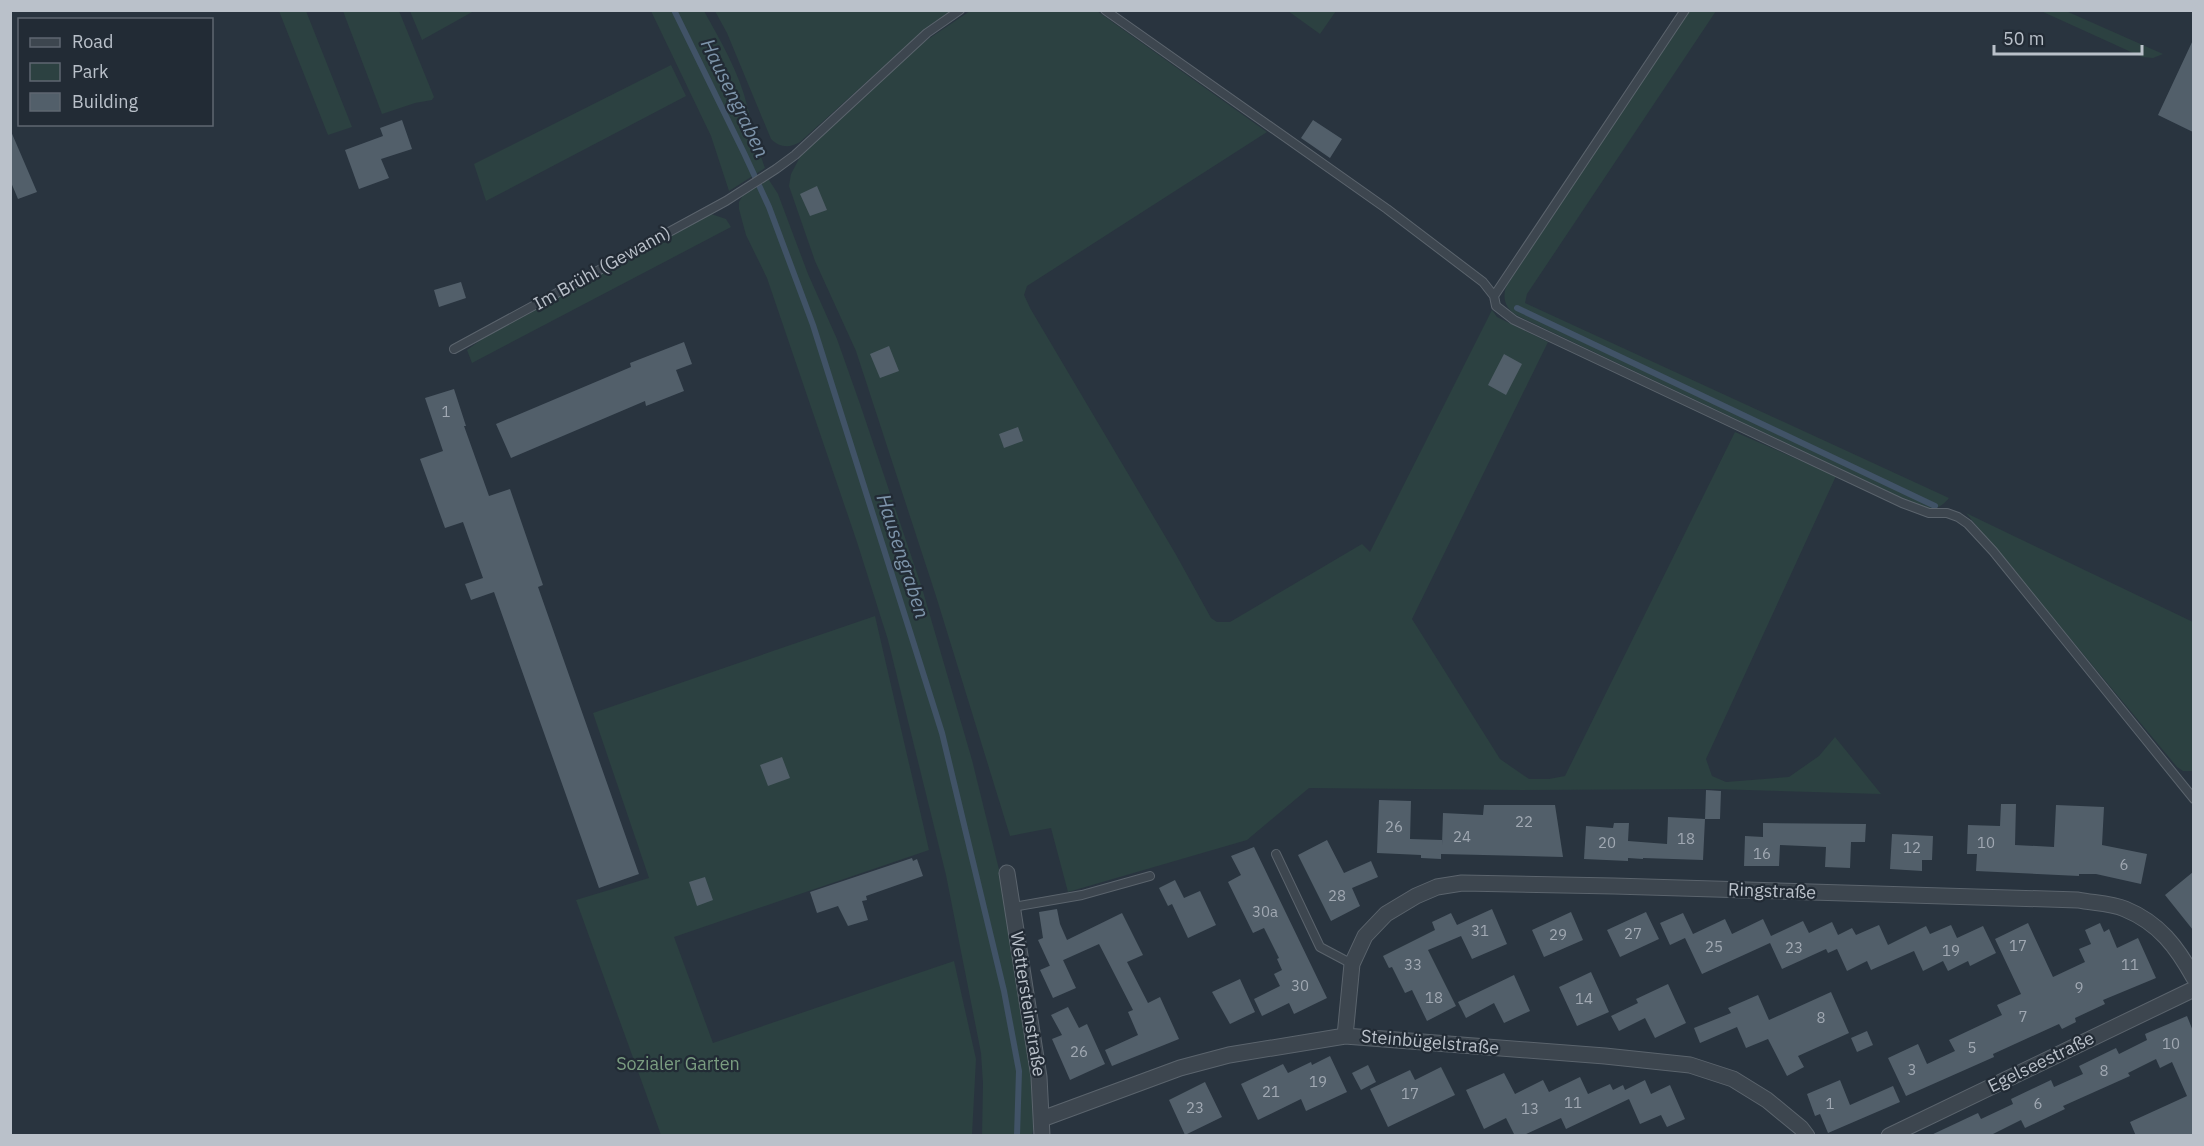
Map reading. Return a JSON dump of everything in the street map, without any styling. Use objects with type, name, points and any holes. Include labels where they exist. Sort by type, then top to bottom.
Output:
[{"type":"street","name":"Wettersteinstraße","points":[[1007,873],[1040,1077],[1042,1136]]},
{"type":"street","name":"Ringstraße","points":[[1346,1036],[1352,964],[1365,936],[1386,914],[1416,896],[1437,888],[1462,883],[2078,900],[2123,908],[2152,924],[2180,952],[2193,978]]},
{"type":"street","name":"Egelseestraße","points":[[1889,1136],[2193,988]]},
{"type":"street","name":"Steinbügelstraße","points":[[1042,1119],[1180,1068],[1229,1055],[1346,1036],[1605,1056],[1690,1065],[1733,1079],[1767,1100],[1808,1136]]},
{"type":"lane","name":"Im Brühl (Gewann)","points":[[454,349],[764,177],[795,155],[927,33],[960,10]]},
{"type":"lane","points":[[1105,10],[1387,209],[1483,282],[1494,296],[1496,306],[1514,320],[1902,503],[1929,513],[1947,513],[1968,524],[2000,560],[2193,799]]},
{"type":"lane","points":[[1494,296],[1685,10]]},
{"type":"lane","points":[[1276,854],[1320,947],[1352,964]]},
{"type":"lane","points":[[1013,907],[1082,895],[1150,876]]},
{"type":"green space","points":[[279,11],[306,11],[352,127],[328,135]]},
{"type":"green space","points":[[343,11],[399,11],[434,97],[432,100],[382,114]]},
{"type":"green space","points":[[410,11],[474,11],[422,40]]},
{"type":"green space","points":[[651,11],[704,11],[734,68],[744,93],[765,168],[729,191],[711,136]]},
{"type":"green space","points":[[715,11],[954,11],[922,32],[800,142],[785,146],[771,139],[727,33]]},
{"type":"green space","points":[[970,11],[1097,11],[1267,132],[1027,286],[1024,295],[1211,618],[1217,622],[1230,622],[1362,544],[1370,552],[1492,310],[1497,317],[1548,342],[1412,619],[1500,759],[1529,779],[1565,776],[1735,432],[1836,476],[1706,759],[1712,776],[1726,782],[1789,777],[1819,756],[1835,737],[1881,794],[1712,789],[1309,788],[1247,840],[1068,892],[1051,828],[1010,836],[936,596],[856,351],[815,261],[789,186],[791,174],[801,155],[915,48]]},
{"type":"green space","points":[[1288,11],[1336,11],[1320,34]]},
{"type":"green space","points":[[1689,11],[1716,11],[1527,294],[1525,303],[1949,498],[1939,507],[1930,508],[1908,501],[1518,316],[1508,307],[1504,294],[1507,285]]},
{"type":"green space","points":[[2041,11],[2066,11],[2163,54],[2153,58],[2142,57]]},
{"type":"green space","points":[[671,65],[686,96],[486,201],[474,164]]},
{"type":"green space","points":[[769,180],[778,194],[808,274],[837,339],[922,588],[972,760],[1010,914],[1027,1030],[1036,1117],[1032,1135],[982,1135],[981,1053],[946,875],[888,640],[767,278],[746,235],[739,209],[739,202],[743,195]]},
{"type":"green space","points":[[711,214],[726,219],[731,227],[472,363],[467,350],[482,339]]},
{"type":"green space","points":[[1966,513],[2193,622],[2193,771],[2183,771],[2177,767]]},
{"type":"green space","name":"Sozialer Garten","points":[[875,616],[929,850],[674,937],[713,1043],[954,961],[976,1059],[972,1135],[661,1135],[576,900],[649,878],[593,713]]},
{"type":"building","points":[[2193,40],[2193,132],[2158,115]]},
{"type":"building","points":[[402,120],[412,149],[381,159],[389,178],[359,189],[345,150],[383,136],[380,128]]},
{"type":"building","points":[[1313,120],[1342,139],[1330,158],[1301,138]]},
{"type":"building","points":[[10,129],[37,192],[18,199],[10,180]]},
{"type":"building","points":[[817,186],[827,210],[810,216],[800,194]]},
{"type":"building","points":[[461,282],[466,298],[439,307],[434,290]]},
{"type":"building","points":[[684,342],[692,364],[676,370],[684,391],[646,406],[645,401],[511,458],[496,424],[631,367],[630,363]]},
{"type":"building","points":[[889,346],[899,371],[880,378],[870,354]]},
{"type":"building","points":[[1504,354],[1522,364],[1506,395],[1488,385]]},
{"type":"building","points":[[454,389],[466,426],[464,426],[489,496],[510,489],[543,585],[538,587],[639,874],[599,888],[494,592],[471,600],[465,584],[483,578],[463,522],[445,528],[420,459],[443,451],[425,398]]},
{"type":"building","points":[[1018,427],[1023,441],[1004,448],[999,434]]},
{"type":"building","points":[[782,757],[790,778],[768,786],[760,765]]},
{"type":"building","points":[[1706,790],[1721,791],[1720,819],[1705,819]]},
{"type":"building","points":[[1379,800],[1411,801],[1410,839],[1442,840],[1442,845],[1443,813],[1483,815],[1484,805],[1555,805],[1563,857],[1441,854],[1441,859],[1421,858],[1421,855],[1377,853]]},
{"type":"building","points":[[2001,804],[2016,804],[2015,845],[2054,847],[2056,805],[2104,807],[2102,845],[2147,854],[2141,884],[2096,874],[2079,874],[2079,876],[1976,871],[1977,854],[1967,854],[1968,825],[2000,826]]},
{"type":"building","points":[[1668,817],[1705,819],[1703,860],[1584,859],[1586,826],[1613,828],[1614,823],[1629,823],[1628,841],[1667,844]]},
{"type":"building","points":[[1763,823],[1866,824],[1865,842],[1851,842],[1850,868],[1825,867],[1826,847],[1780,845],[1779,866],[1744,866],[1745,836],[1763,837]]},
{"type":"building","points":[[1892,834],[1933,836],[1932,860],[1922,860],[1922,871],[1890,869]]},
{"type":"building","points":[[1327,840],[1344,873],[1371,861],[1378,877],[1352,888],[1360,906],[1331,921],[1298,855]]},
{"type":"building","points":[[1254,847],[1327,998],[1294,1014],[1289,1003],[1262,1016],[1254,999],[1280,986],[1274,974],[1282,970],[1277,959],[1279,958],[1264,928],[1253,933],[1228,882],[1241,875],[1231,856]]},
{"type":"building","points":[[912,858],[913,861],[917,859],[923,876],[866,896],[867,900],[862,901],[868,920],[848,926],[838,906],[817,913],[810,892]]},
{"type":"building","points":[[2193,872],[2193,930],[2165,895]]},
{"type":"building","points":[[705,877],[713,900],[697,906],[689,882]]},
{"type":"building","points":[[1175,880],[1184,898],[1200,891],[1216,925],[1188,938],[1172,904],[1168,906],[1159,888]]},
{"type":"building","points":[[1057,909],[1067,940],[1122,913],[1143,955],[1127,962],[1148,1003],[1160,997],[1179,1039],[1112,1066],[1105,1050],[1138,1035],[1128,1012],[1133,1010],[1099,944],[1050,966],[1038,940],[1043,938],[1039,912]]},
{"type":"building","points":[[1492,909],[1507,944],[1472,959],[1461,936],[1428,950],[1456,1006],[1427,1021],[1412,990],[1405,993],[1392,967],[1389,968],[1383,956],[1435,930],[1432,922],[1451,913],[1457,925]]},
{"type":"building","points":[[1571,912],[1583,940],[1544,957],[1532,930]]},
{"type":"building","points":[[1646,912],[1659,939],[1620,957],[1607,930]]},
{"type":"building","points":[[1683,913],[1693,934],[1725,919],[1732,934],[1763,919],[1771,936],[1803,921],[1809,933],[1832,922],[1838,935],[1852,928],[1856,935],[1879,925],[1888,945],[1926,926],[1930,934],[1951,925],[1957,938],[1983,926],[1996,953],[1970,966],[1968,961],[1948,971],[1943,961],[1923,971],[1914,951],[1871,970],[1867,961],[1847,971],[1837,949],[1828,953],[1826,949],[1782,969],[1770,943],[1702,974],[1685,938],[1670,945],[1660,923]]},
{"type":"building","points":[[2028,923],[2053,977],[2085,962],[2079,949],[2091,944],[2085,930],[2100,923],[2104,932],[2109,929],[2117,948],[2138,938],[2156,978],[2103,1000],[2105,1004],[2075,1018],[2076,1022],[2062,1029],[2059,1024],[1993,1054],[1994,1057],[1906,1096],[1888,1058],[1918,1044],[1927,1064],[1955,1051],[1949,1040],[2002,1015],[1997,1005],[2021,994],[1995,939]]},
{"type":"building","points":[[1063,960],[1076,988],[1053,998],[1040,970]]},
{"type":"building","points":[[1591,972],[1609,1012],[1577,1026],[1559,987]]},
{"type":"building","points":[[1514,975],[1530,1011],[1504,1023],[1494,1003],[1466,1018],[1458,1002]]},
{"type":"building","points":[[1240,979],[1255,1012],[1230,1024],[1212,992]]},
{"type":"building","points":[[1668,984],[1686,1023],[1655,1038],[1645,1018],[1619,1031],[1611,1016],[1638,1003],[1636,999]]},
{"type":"building","points":[[1831,992],[1849,1033],[1798,1056],[1804,1067],[1787,1076],[1768,1039],[1746,1048],[1737,1027],[1700,1043],[1694,1028],[1731,1013],[1728,1008],[1758,995],[1769,1020]]},
{"type":"building","points":[[1068,1007],[1079,1028],[1087,1024],[1105,1064],[1070,1080],[1052,1039],[1062,1035],[1051,1015]]},
{"type":"building","points":[[2187,1016],[2193,1031],[2193,1136],[2136,1136],[2130,1122],[2187,1096],[2172,1062],[2160,1068],[2156,1059],[2128,1073],[2130,1076],[2063,1106],[2065,1109],[2025,1128],[2021,1120],[1989,1136],[1929,1136],[1978,1113],[1981,1119],[2013,1104],[2011,1099],[2051,1080],[2054,1087],[2083,1074],[2079,1066],[2116,1048],[2119,1054],[2147,1040],[2145,1034]]},
{"type":"building","points":[[1867,1031],[1873,1045],[1857,1052],[1851,1038]]},
{"type":"building","points":[[1330,1056],[1347,1092],[1306,1111],[1301,1099],[1258,1120],[1241,1084],[1283,1064],[1288,1073]]},
{"type":"building","points":[[1368,1065],[1376,1082],[1361,1090],[1352,1073]]},
{"type":"building","points":[[1441,1067],[1455,1095],[1388,1127],[1370,1089],[1410,1070],[1415,1080]]},
{"type":"building","points":[[1504,1073],[1515,1094],[1543,1080],[1549,1092],[1580,1077],[1588,1094],[1610,1084],[1613,1090],[1623,1085],[1625,1090],[1645,1080],[1651,1094],[1670,1085],[1685,1119],[1667,1127],[1661,1115],[1640,1124],[1629,1099],[1566,1129],[1561,1118],[1522,1136],[1515,1136],[1506,1118],[1484,1129],[1466,1090]]},
{"type":"building","points":[[1840,1080],[1850,1105],[1893,1086],[1900,1102],[1828,1133],[1820,1114],[1815,1116],[1807,1094]]},
{"type":"building","points":[[1205,1082],[1222,1117],[1185,1135],[1169,1100]]},
{"type":"waterway","name":"Hausengraben","points":[[674,10],[769,207],[813,325],[942,733],[1004,991],[1019,1071],[1017,1136]]},
{"type":"waterway","points":[[1517,308],[1935,506]]}]
